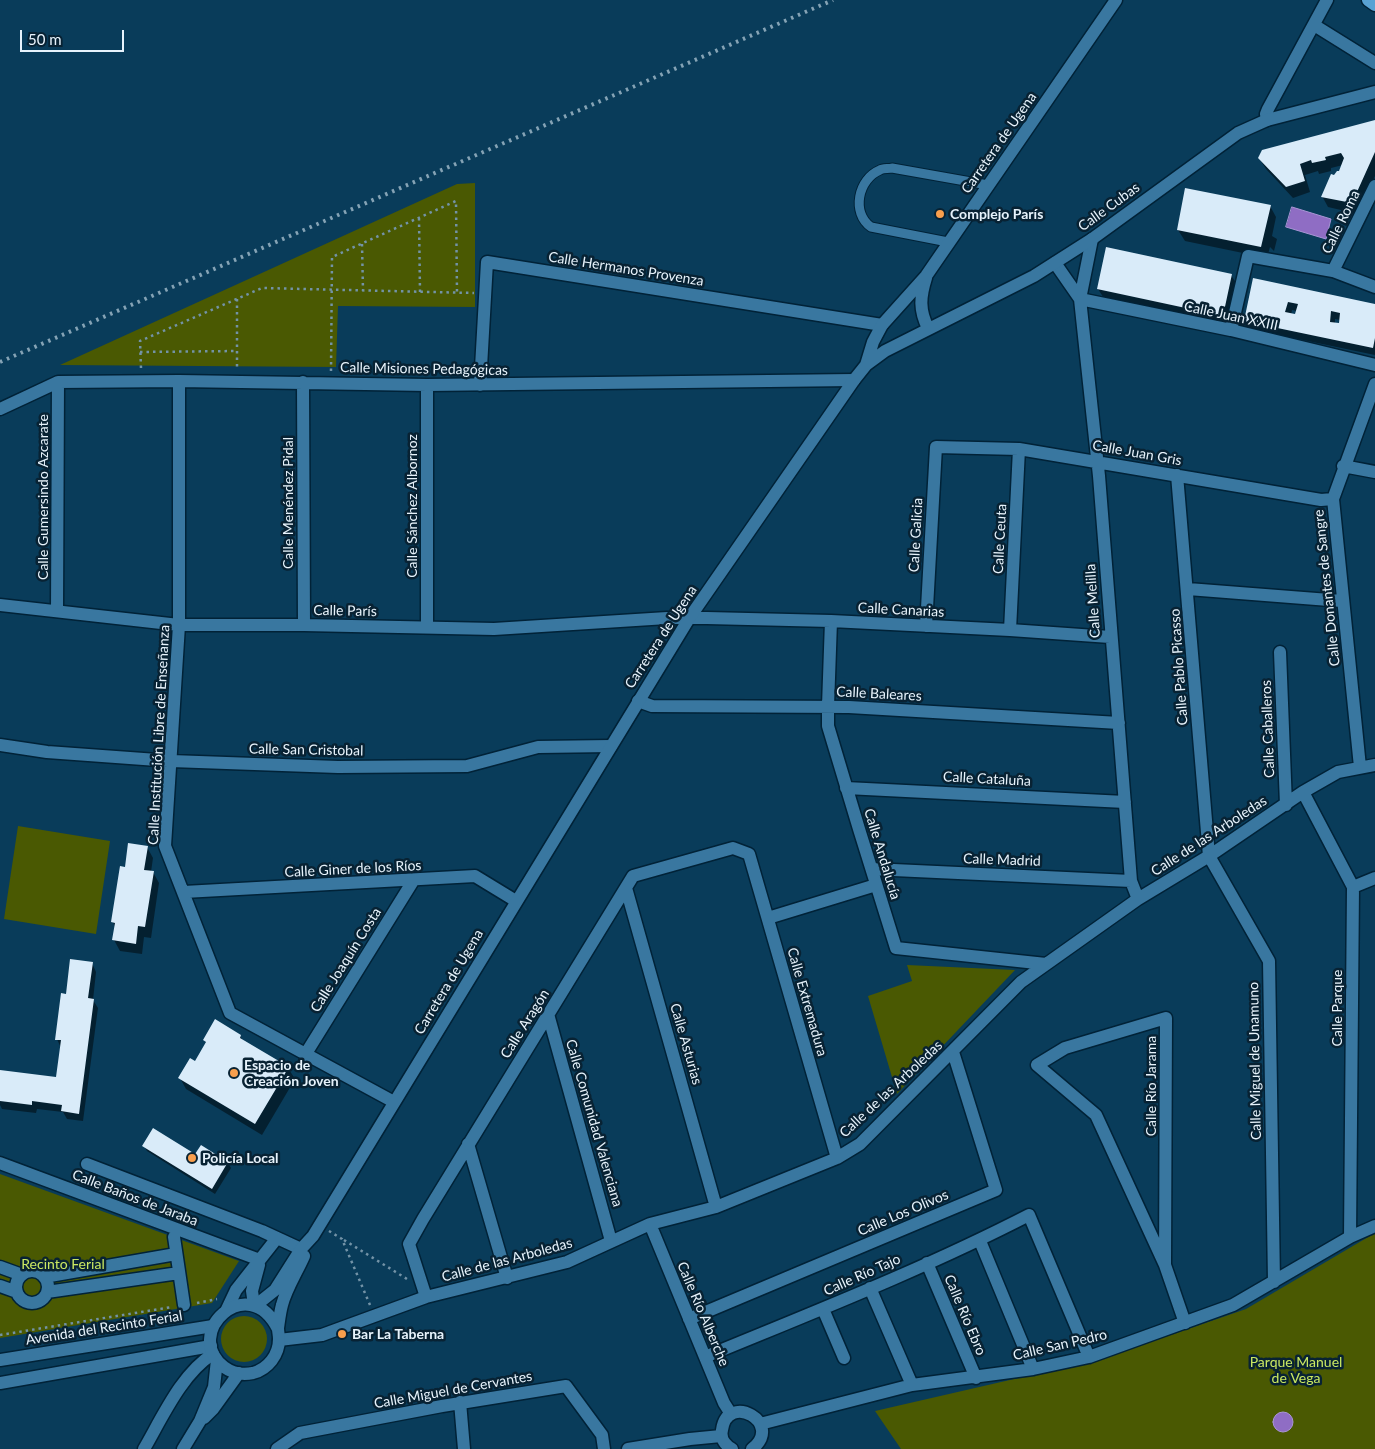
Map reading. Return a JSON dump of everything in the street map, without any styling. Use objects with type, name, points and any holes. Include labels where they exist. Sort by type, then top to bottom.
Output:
[{"type":"main road","points":[[1368,0],[1375,5]]},
{"type":"street","name":"Carretera de Ugena","points":[[254,1306],[275,1290],[301,1249],[316,1230],[690,618],[866,365],[873,342],[882,325],[926,276],[1116,0]]},
{"type":"street","points":[[1267,120],[1266,114],[1268,109],[1327,0]]},
{"type":"street","points":[[1314,25],[1375,63]]},
{"type":"street","name":"Calle Cubas","points":[[866,365],[885,351],[1021,283],[1055,263],[1092,239],[1224,141],[1238,133],[1267,120],[1375,92]]},
{"type":"street","name":"Calle Roma","points":[[1333,271],[1375,186]]},
{"type":"street","name":"Calle Melilla","points":[[1092,239],[1080,299],[1097,461],[1131,881],[1138,899]]},
{"type":"street","points":[[1231,330],[1248,256],[1333,271],[1375,287]]},
{"type":"street","name":"Calle Hermanos Provenza","points":[[480,385],[487,262],[882,325]]},
{"type":"street","name":"Calle Melilla","points":[[1055,263],[1080,299]]},
{"type":"street","points":[[926,276],[920,301],[923,318],[928,328]]},
{"type":"street","name":"Calle Juan XXIII","points":[[1080,299],[1231,330],[1375,365]]},
{"type":"street","name":"Calle Misiones Pedagógicas","points":[[0,409],[58,382],[179,381],[480,385],[854,380]]},
{"type":"street","name":"Calle Institución Libre de Enseñanza","points":[[179,381],[179,625],[166,846],[230,1013],[394,1102]]},
{"type":"street","name":"Calle Gumersindo Azcarate","points":[[57,611],[58,382]]},
{"type":"street","name":"Calle Menéndez Pidal","points":[[303,382],[304,625]]},
{"type":"street","name":"Calle Donantes de Sangre","points":[[1360,767],[1333,499],[1343,466],[1375,384]]},
{"type":"street","name":"Calle Sánchez Albornoz","points":[[427,385],[427,628]]},
{"type":"street","name":"Calle Juan Gris","points":[[936,446],[1019,449],[1322,500],[1333,499]]},
{"type":"street","name":"Calle Galicia","points":[[926,626],[936,446]]},
{"type":"street","name":"Calle Ceuta","points":[[1010,630],[1019,449]]},
{"type":"street","points":[[1343,466],[1375,472]]},
{"type":"street","name":"Calle Pablo Picasso","points":[[1177,475],[1209,856]]},
{"type":"street","points":[[1188,589],[1342,601]]},
{"type":"street","name":"Calle París","points":[[0,605],[179,625],[304,625],[494,629],[690,618]]},
{"type":"street","name":"Calle Canarias","points":[[690,618],[831,621],[1110,637]]},
{"type":"street","name":"Calle Andalucía","points":[[831,621],[828,726],[896,948],[1046,964]]},
{"type":"street","name":"Calle Caballeros","points":[[1280,652],[1286,805]]},
{"type":"street","name":"Calle Baleares","points":[[638,701],[652,706],[828,706],[1119,723]]},
{"type":"street","name":"Calle San Cristobal","points":[[0,745],[48,752],[171,761],[338,767],[467,766],[538,747],[611,746]]},
{"type":"street","name":"Calle de las Arboledas","points":[[279,1334],[322,1335],[426,1297],[567,1262],[650,1224],[716,1207],[837,1158],[860,1144],[1021,982],[1138,899],[1209,856],[1286,805],[1302,792],[1338,772],[1375,765]]},
{"type":"street","name":"Calle Cataluña","points":[[846,788],[1125,802]]},
{"type":"street","name":"Calle Parque","points":[[1302,792],[1353,887],[1350,1237]]},
{"type":"street","name":"Calle Aragón","points":[[426,1297],[409,1244],[422,1219],[633,876],[733,848],[749,854]]},
{"type":"street","name":"Calle Extremadura","points":[[749,854],[837,1158]]},
{"type":"street","name":"Calle Miguel de Unamuno","points":[[1209,856],[1269,961],[1274,1282]]},
{"type":"street","name":"Calle Madrid","points":[[872,869],[1131,881]]},
{"type":"street","name":"Calle Giner de los Ríos","points":[[184,892],[413,881],[475,876],[516,901]]},
{"type":"street","points":[[1353,887],[1375,878]]},
{"type":"street","name":"Calle Joaquín Costa","points":[[305,1054],[413,881]]},
{"type":"street","points":[[768,918],[876,885]]},
{"type":"street","name":"Calle Asturias","points":[[626,888],[716,1207]]},
{"type":"street","name":"Calle Comunidad Valenciana","points":[[548,1014],[612,1241]]},
{"type":"street","name":"Calle Río Jarama","points":[[1166,1265],[1166,1018],[1065,1048],[1037,1065],[1096,1115],[1166,1265],[1185,1323]]},
{"type":"street","name":"Calle Los Olivos","points":[[689,1320],[996,1190],[953,1052]]},
{"type":"street","points":[[468,1144],[508,1278]]},
{"type":"street","name":"Calle Baños de Jaraba","points":[[0,1163],[260,1260]]},
{"type":"street","points":[[87,1164],[301,1249]]},
{"type":"street","name":"Calle Río Tajo","points":[[705,1357],[823,1309],[980,1241],[1029,1215],[1090,1357]]},
{"type":"street","name":"Calle Río Alberche","points":[[650,1224],[724,1403],[731,1414]]},
{"type":"street","name":"Calle San Pedro","points":[[760,1424],[912,1385],[1034,1369],[1090,1357],[1233,1305],[1350,1237],[1375,1226]]},
{"type":"street","points":[[214,1353],[231,1371],[239,1373],[251,1373],[262,1369],[271,1362],[277,1352],[282,1303],[316,1230]]},
{"type":"street","points":[[174,1238],[184,1305]]},
{"type":"street","points":[[227,1309],[236,1290],[277,1238]]},
{"type":"street","points":[[980,1241],[1034,1369]]},
{"type":"street","points":[[44,1277],[176,1254]]},
{"type":"street","points":[[254,1306],[252,1291],[260,1260]]},
{"type":"street","name":"Calle Río Ebro","points":[[927,1263],[976,1378]]},
{"type":"street","points":[[0,1267],[22,1275]]},
{"type":"street","points":[[0,1286],[17,1292],[23,1300],[32,1303],[42,1300],[47,1292],[47,1281],[44,1277],[34,1272],[29,1272],[22,1275],[17,1282],[17,1292]]},
{"type":"street","points":[[47,1292],[179,1273]]},
{"type":"street","points":[[870,1288],[912,1385]]},
{"type":"street","points":[[185,1448],[200,1422],[214,1387],[214,1353],[210,1336],[219,1316],[227,1309],[238,1305],[254,1306],[265,1311],[273,1319],[279,1334]]},
{"type":"street","points":[[823,1309],[844,1358]]},
{"type":"street","name":"Avenida del Recinto Ferial","points":[[0,1360],[213,1326]]},
{"type":"street","points":[[0,1382],[214,1353]]},
{"type":"street","points":[[144,1449],[183,1384],[206,1358],[214,1353]]},
{"type":"street","points":[[200,1422],[214,1409],[239,1373]]},
{"type":"street","name":"Calle Miguel de Cervantes","points":[[277,1449],[300,1433],[460,1402],[566,1386],[602,1435],[604,1449]]},
{"type":"street","points":[[460,1402],[464,1449]]},
{"type":"street","points":[[732,1449],[728,1447],[721,1436],[723,1424],[731,1414],[745,1412],[757,1418],[760,1424],[761,1436],[752,1449]]},
{"type":"street","points":[[628,1449],[721,1436]]},
{"type":"lane","points":[[948,242],[871,227],[864,223],[859,203],[861,191],[866,180],[881,169],[892,168],[988,185]]},
{"type":"path","points":[[330,383],[332,257],[456,201],[457,292]]},
{"type":"path","points":[[420,218],[420,292]]},
{"type":"path","points":[[362,244],[363,290]]},
{"type":"path","points":[[141,381],[140,341],[262,288],[485,293]]},
{"type":"path","points":[[237,299],[237,382]]},
{"type":"path","points":[[140,352],[237,351]]},
{"type":"path","points":[[316,1230],[342,1239],[412,1282],[421,1281]]},
{"type":"path","points":[[342,1239],[375,1316]]},
{"type":"path","points":[[0,1335],[233,1297]]},
{"type":"green space","points":[[475,183],[475,307],[338,306],[336,367],[60,365],[457,184]]},
{"type":"green space","points":[[18,826],[110,841],[96,934],[4,919]]},
{"type":"green space","points":[[907,965],[1015,970],[897,1094],[868,996],[912,981]]},
{"type":"green space","name":"Recinto Ferial","points":[[0,1174],[239,1261],[212,1303],[0,1338]]},
{"type":"green space","name":"Parque Manuel de Vega","points":[[1375,1233],[1375,1449],[901,1449],[875,1411],[1101,1359],[1246,1309]]},
{"type":"green space","points":[[244,1316],[257,1320],[263,1326],[267,1339],[263,1352],[257,1358],[244,1362],[231,1358],[225,1352],[221,1339],[225,1326],[231,1320]]},
{"type":"shaded area","points":[[1292,207],[1331,219],[1326,239],[1286,227]]},
{"type":"shaded area","points":[[1283,1412],[1290,1415],[1293,1422],[1290,1429],[1283,1432],[1276,1429],[1273,1422],[1276,1415]]},
{"type":"building","points":[[1375,120],[1375,152],[1352,203],[1321,197],[1331,174],[1334,175],[1339,171],[1344,158],[1341,153],[1325,157],[1326,160],[1312,163],[1311,160],[1300,164],[1305,181],[1286,187],[1258,158],[1262,150]]},
{"type":"building","points":[[1185,188],[1271,205],[1261,247],[1177,230]]},
{"type":"building","points":[[1106,247],[1232,274],[1223,316],[1097,289]]},
{"type":"building","points":[[1253,278],[1375,304],[1375,338],[1373,348],[1244,321]],"holes":[[[1288,302],[1298,304],[1295,314],[1285,312]],[[1331,311],[1340,313],[1339,323],[1330,322]]]},
{"type":"building","points":[[128,843],[148,846],[144,870],[154,871],[145,927],[138,926],[136,944],[112,940],[115,923],[111,922],[120,866],[125,867]]},
{"type":"building","points":[[70,959],[93,962],[88,998],[94,999],[79,1114],[61,1111],[62,1105],[32,1101],[32,1105],[0,1101],[0,1070],[56,1077],[61,1040],[55,1040],[61,993],[66,994]]},
{"type":"building","name":"Espacio de Creación Joven","points":[[215,1019],[241,1035],[240,1038],[289,1067],[255,1124],[178,1078],[190,1058],[195,1061],[206,1042],[203,1040]]},
{"type":"building","name":"Policía Local","points":[[153,1128],[195,1154],[201,1145],[228,1162],[212,1189],[142,1146]]},
{"type":"railway","points":[[0,362],[833,0]]},
{"type":"place","name":"Complejo París","points":[[940,214]]},
{"type":"place","name":"Espacio de Creación Joven","points":[[234,1073]]},
{"type":"place","name":"Policía Local","points":[[192,1158]]},
{"type":"place","name":"Bar La Taberna","points":[[342,1334]]}]
